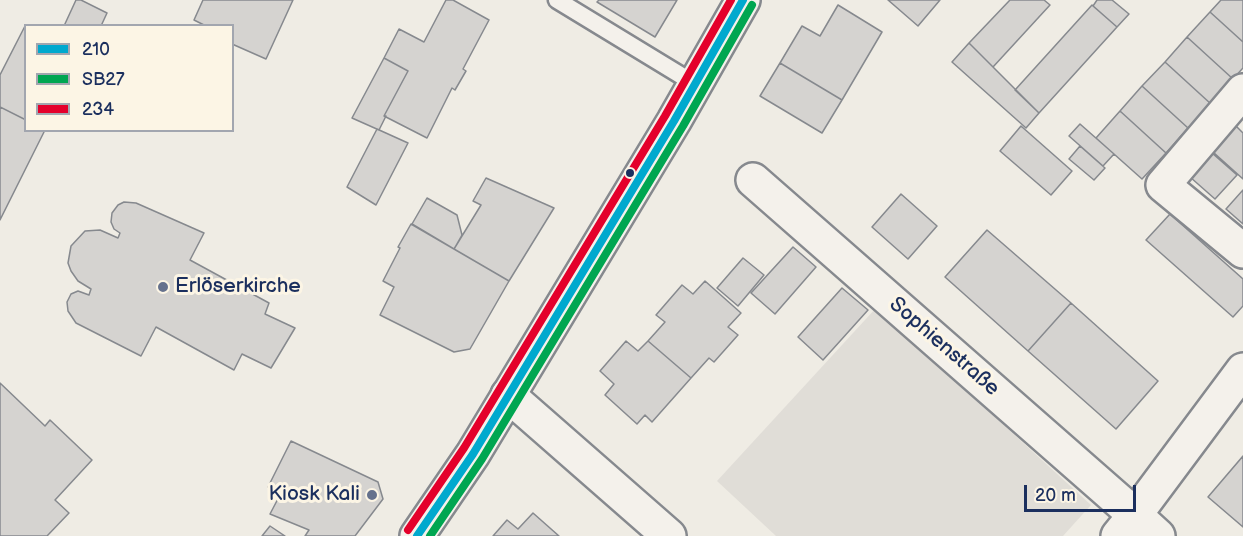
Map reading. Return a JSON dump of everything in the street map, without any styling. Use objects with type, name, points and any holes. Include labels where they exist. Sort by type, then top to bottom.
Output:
[{"type":"street","points":[[417,536],[473,454],[743,0]]},
{"type":"street","points":[[1243,91],[1163,185],[1243,251]]},
{"type":"street","name":"Sophienstraße","points":[[753,180],[1137,529]]},
{"type":"street","points":[[1137,529],[1243,370]]},
{"type":"street","points":[[508,396],[669,536]]},
{"type":"lane","points":[[557,0],[695,84]]},
{"type":"shaded area","points":[[876,308],[1091,505],[1063,536],[776,536],[717,481]]},
{"type":"building","points":[[76,0],[81,0],[107,13],[102,24],[65,24]]},
{"type":"building","points":[[203,0],[293,0],[266,59],[234,45],[234,24],[202,24],[194,20]]},
{"type":"building","points":[[446,0],[453,0],[489,20],[463,69],[466,71],[455,90],[452,88],[427,138],[384,116],[408,71],[384,58],[399,29],[424,42]]},
{"type":"building","points":[[599,0],[677,0],[655,37],[597,2]]},
{"type":"building","points":[[888,0],[940,0],[918,26]]},
{"type":"building","points":[[1010,0],[1044,0],[1050,5],[993,67],[969,43]]},
{"type":"building","points":[[1097,0],[1112,0],[1129,14],[1117,27],[1093,6]]},
{"type":"building","points":[[1221,0],[1243,0],[1243,42],[1210,12]]},
{"type":"building","points":[[838,5],[882,32],[842,100],[780,63],[802,26],[820,36]]},
{"type":"building","points":[[1092,5],[1117,27],[1039,113],[1015,90]]},
{"type":"building","points":[[1210,12],[1243,42],[1243,68],[1233,79],[1187,37]]},
{"type":"building","points":[[24,28],[24,119],[0,107],[0,75]]},
{"type":"building","points":[[1187,37],[1233,79],[1211,104],[1165,62]]},
{"type":"building","points":[[969,43],[1039,113],[1026,128],[952,62]]},
{"type":"building","points":[[384,58],[408,71],[379,130],[352,118]]},
{"type":"building","points":[[1165,62],[1211,104],[1188,128],[1142,86]]},
{"type":"building","points":[[780,63],[842,100],[822,133],[760,96]]},
{"type":"building","points":[[1142,86],[1188,128],[1166,153],[1120,111]]},
{"type":"building","points":[[0,107],[24,119],[24,132],[44,132],[0,220]]},
{"type":"building","points":[[1120,111],[1166,153],[1142,179],[1096,138]]},
{"type":"building","points":[[1080,124],[1114,154],[1103,166],[1069,136]]},
{"type":"building","points":[[1021,126],[1072,171],[1051,195],[1000,151]]},
{"type":"building","points":[[1236,126],[1243,133],[1243,179],[1213,152]]},
{"type":"building","points":[[377,129],[408,143],[376,205],[347,187]]},
{"type":"building","points":[[1080,146],[1105,168],[1094,180],[1069,159]]},
{"type":"building","points":[[1212,153],[1237,175],[1215,199],[1190,177]]},
{"type":"building","points":[[486,178],[554,208],[509,281],[454,249],[481,205],[473,201]]},
{"type":"building","points":[[1243,190],[1243,224],[1226,209]]},
{"type":"building","points":[[901,194],[937,226],[908,259],[872,227]]},
{"type":"building","points":[[427,198],[457,215],[462,235],[454,249],[412,224]]},
{"type":"building","name":"Erlöserkirche","points":[[124,202],[136,203],[204,233],[190,260],[269,303],[265,314],[295,328],[271,368],[242,354],[234,370],[156,327],[141,356],[76,323],[68,311],[67,302],[71,294],[78,291],[89,295],[91,289],[78,281],[71,271],[68,263],[71,246],[85,231],[100,230],[118,238],[120,233],[114,229],[111,222],[112,213],[118,205]]},
{"type":"building","points":[[1170,214],[1243,279],[1243,306],[1233,317],[1146,240]]},
{"type":"building","points":[[411,224],[509,281],[470,349],[454,352],[380,315],[394,287],[383,281]]},
{"type":"building","points":[[987,230],[1071,303],[1028,351],[945,277]]},
{"type":"building","points":[[793,247],[816,267],[775,314],[751,293]]},
{"type":"building","points":[[743,258],[764,275],[738,306],[717,288]]},
{"type":"building","points":[[705,281],[741,313],[728,327],[738,335],[714,362],[709,358],[691,378],[648,341],[665,322],[656,315],[682,285],[693,294]]},
{"type":"building","points":[[842,288],[868,310],[823,360],[798,337]]},
{"type":"building","points":[[1071,303],[1158,381],[1116,429],[1028,351]]},
{"type":"building","points":[[626,341],[638,351],[648,341],[691,378],[652,422],[645,415],[637,424],[605,395],[614,384],[600,371]]},
{"type":"building","points":[[0,383],[45,426],[50,420],[92,460],[55,500],[69,513],[47,536],[0,536]]},
{"type":"building","points":[[291,441],[378,482],[383,499],[355,536],[305,536],[309,530],[270,514],[281,493],[268,487]]},
{"type":"building","points":[[1243,456],[1243,527],[1208,497]]},
{"type":"building","points":[[533,513],[559,536],[493,536],[507,520],[518,529]]},
{"type":"building","points":[[270,526],[285,536],[262,536]]},
{"type":"transit line","name":"234","points":[[408,530],[464,448],[665,116],[731,0]]},
{"type":"transit line","name":"210","points":[[417,536],[473,454],[674,121],[743,0]]},
{"type":"transit line","name":"SB27","points":[[430,536],[482,459],[683,126],[752,5]]},
{"type":"place","name":"Erlöserkirche","points":[[163,287]]},
{"type":"place","name":"Kiosk Kali","points":[[372,495]]}]
